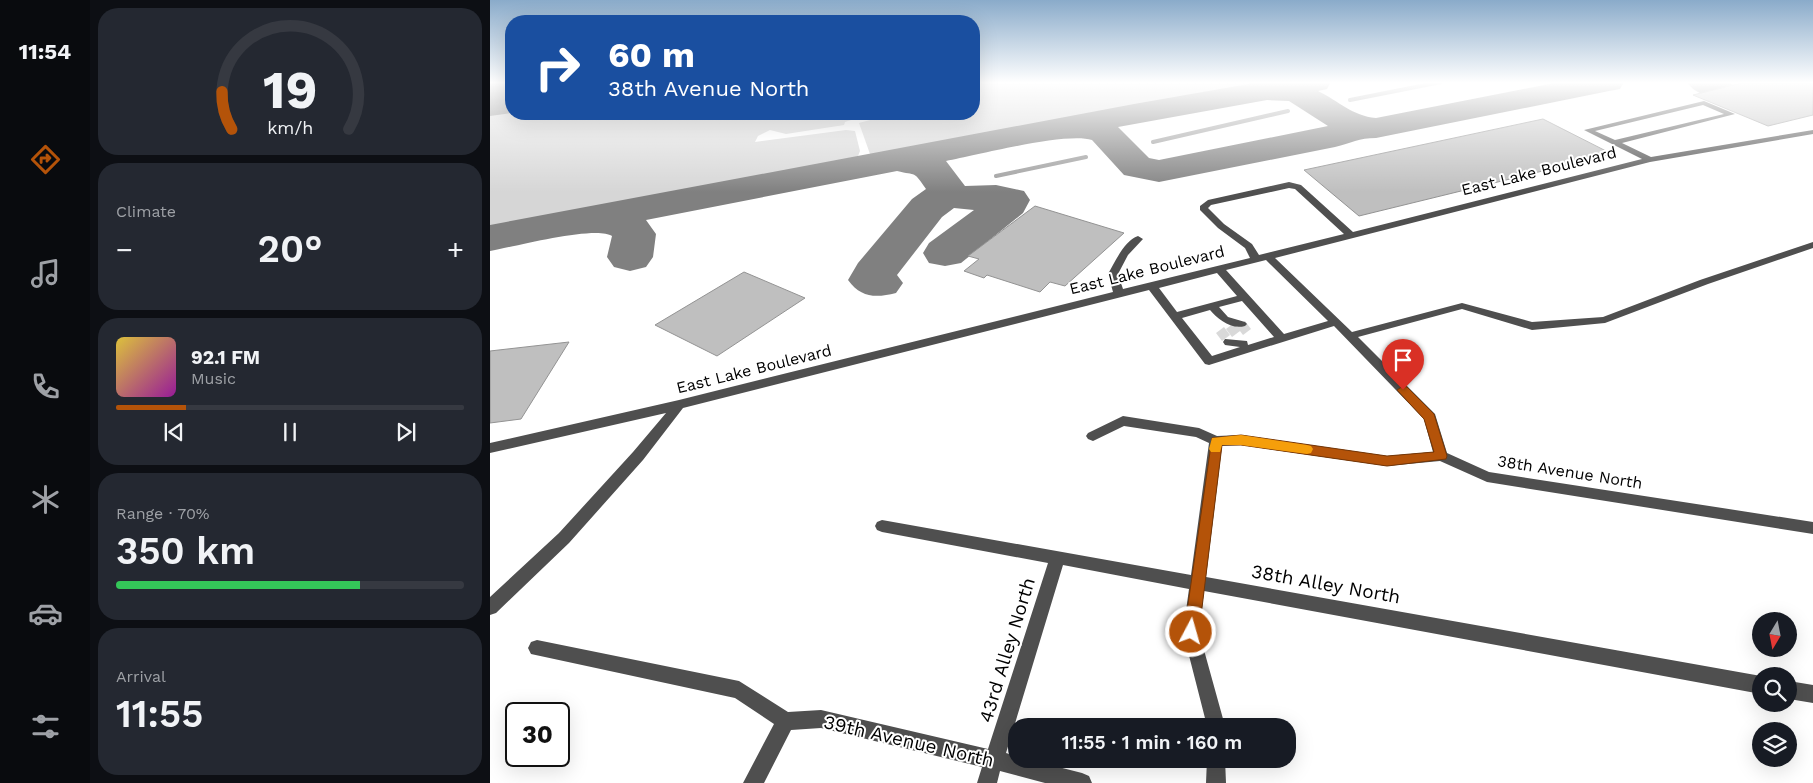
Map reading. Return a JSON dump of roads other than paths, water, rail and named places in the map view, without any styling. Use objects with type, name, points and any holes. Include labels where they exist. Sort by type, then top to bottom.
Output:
[{"type":"street","points":[[1637,119],[1588,130],[1650,160]]},
{"type":"street","points":[[1614,143],[1713,119]]},
{"type":"street","name":"East Lake Boulevard","points":[[490,448],[679,405],[1650,160],[1813,132]]},
{"type":"street","points":[[1093,436],[1123,421],[1199,433],[1216,441],[1241,440],[1387,461],[1441,456],[1430,417],[1336,322],[1248,246],[1221,226],[1203,208],[1208,203],[1289,186],[1298,188],[1351,235]]},
{"type":"street","points":[[1119,294],[1113,274],[1124,254],[1138,240]]},
{"type":"street","points":[[1350,336],[1462,306],[1532,326],[1604,320],[1704,282],[1813,245]]},
{"type":"street","points":[[1219,268],[1282,339]]},
{"type":"street","points":[[1152,286],[1209,362],[1242,342],[1282,339],[1336,322]]},
{"type":"street","points":[[1175,316],[1246,298]]},
{"type":"street","points":[[1212,306],[1229,325]]},
{"type":"street","points":[[490,608],[564,538],[638,456],[679,405]]},
{"type":"street","points":[[1214,718],[1191,632],[1216,441]]},
{"type":"street","name":"38th Avenue North","points":[[1441,456],[1488,478],[1813,528]]},
{"type":"street","name":"38th Alley North","points":[[882,526],[1752,683]]},
{"type":"street","name":"43rd Alley North","points":[[988,783],[1057,558]]},
{"type":"street","points":[[537,648],[739,690],[786,721],[753,783]]},
{"type":"street","points":[[1797,691],[1813,694]]},
{"type":"street","name":"39th Avenue North","points":[[786,721],[821,719],[995,760],[1082,783]]},
{"type":"street","points":[[1216,768],[1216,783]]},
{"type":"waterway","points":[[1153,142],[1255,119]]},
{"type":"waterway","points":[[996,176],[1086,157]]},
{"type":"tunnel","points":[[1241,324],[1250,336]]},
{"type":"tunnel","points":[[1230,326],[1239,338]]},
{"type":"tunnel","points":[[1220,330],[1229,342]]}]
